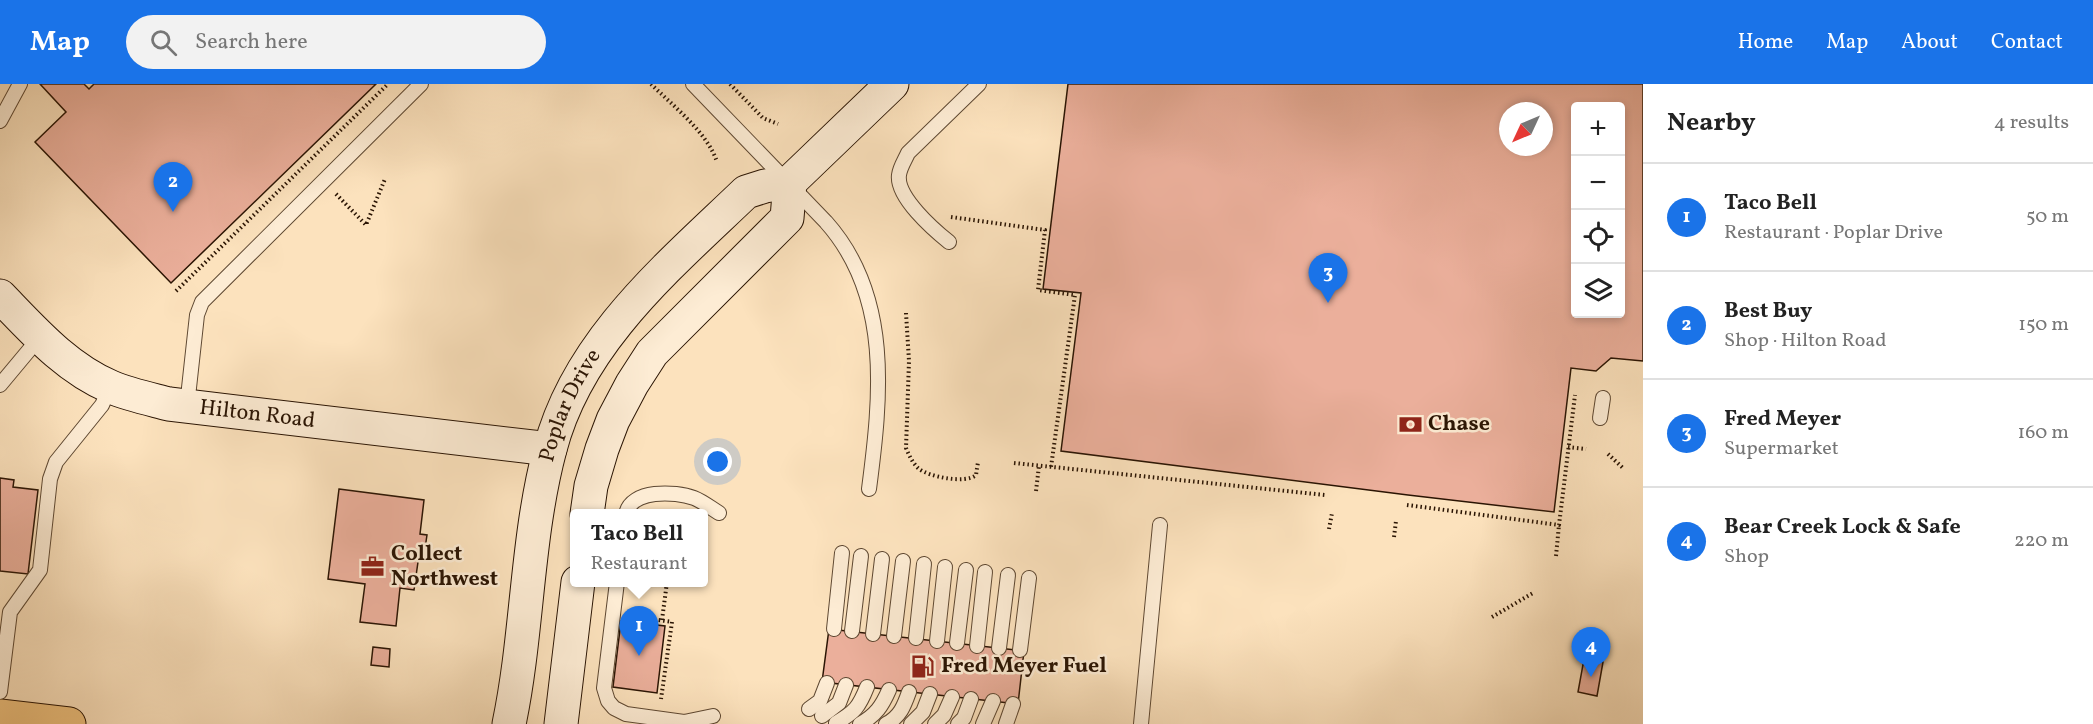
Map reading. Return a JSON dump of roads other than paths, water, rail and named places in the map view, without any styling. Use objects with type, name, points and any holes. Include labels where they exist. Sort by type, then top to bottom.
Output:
[{"type":"highway","points":[[0,716],[69,724]]},
{"type":"main road","points":[[790,183],[892,84]]},
{"type":"main road","name":"Poplar Drive","points":[[509,724],[540,495],[550,449],[564,408],[588,364],[644,290],[746,192],[765,186],[790,183],[787,218],[652,353],[632,384],[613,420],[602,449],[591,486],[588,509]]},
{"type":"main road","name":"Hilton Road","points":[[0,296],[61,356],[110,387],[138,397],[186,406],[550,449]]},
{"type":"main road","points":[[561,724],[577,587]]},
{"type":"lane","points":[[0,121],[20,84]]},
{"type":"lane","points":[[186,406],[197,315],[202,302],[219,282],[422,84]]},
{"type":"lane","points":[[693,84],[840,237],[858,268],[873,312],[878,391],[869,489]]},
{"type":"lane","points":[[949,242],[927,224],[901,189],[898,177],[908,153],[979,84]]},
{"type":"lane","points":[[0,385],[40,337]]},
{"type":"lane","points":[[0,692],[10,612],[40,570],[50,479],[56,462],[102,405],[110,387]]},
{"type":"lane","points":[[1600,418],[1603,398]]},
{"type":"lane","points":[[627,509],[628,505],[639,498],[654,494],[670,494],[694,498],[719,513]]},
{"type":"lane","points":[[1141,724],[1160,525]]},
{"type":"lane","points":[[834,629],[842,554]]},
{"type":"lane","points":[[852,631],[861,556]]},
{"type":"lane","points":[[873,634],[882,559]]},
{"type":"lane","points":[[894,636],[903,561]]},
{"type":"lane","points":[[916,639],[924,564]]},
{"type":"lane","points":[[937,641],[945,567]]},
{"type":"lane","points":[[957,643],[966,570]]},
{"type":"lane","points":[[977,646],[985,572]]},
{"type":"lane","points":[[999,648],[1008,575]]},
{"type":"lane","points":[[1020,650],[1029,578]]},
{"type":"lane","points":[[616,587],[604,688],[608,701],[614,708],[626,714],[684,722],[713,716]]},
{"type":"lane","points":[[809,710],[820,701],[828,683]]},
{"type":"lane","points":[[822,716],[839,703],[846,685]]},
{"type":"lane","points":[[836,723],[850,715],[860,705],[867,687]]},
{"type":"lane","points":[[861,724],[872,718],[881,708],[889,690]]},
{"type":"lane","points":[[886,724],[902,710],[909,692]]},
{"type":"lane","points":[[911,724],[923,712],[930,694]]},
{"type":"lane","points":[[935,724],[944,715],[952,696]]},
{"type":"lane","points":[[958,724],[964,718],[971,699]]},
{"type":"lane","points":[[983,724],[993,701]]},
{"type":"lane","points":[[1006,724],[1013,704]]},
{"type":"place","name":"Best Buy","points":[[173,212]]},
{"type":"place","name":"Fred Meyer","points":[[1328,303]]},
{"type":"place","name":"Chase","points":[[1410,424]]},
{"type":"place","name":"Collect Northwest","points":[[373,567]]},
{"type":"place","name":"Taco Bell","points":[[639,656]]},
{"type":"place","name":"Fred Meyer Fuel","points":[[923,666]]},
{"type":"place","name":"Bear Creek Lock & Safe","points":[[1591,677]]}]
